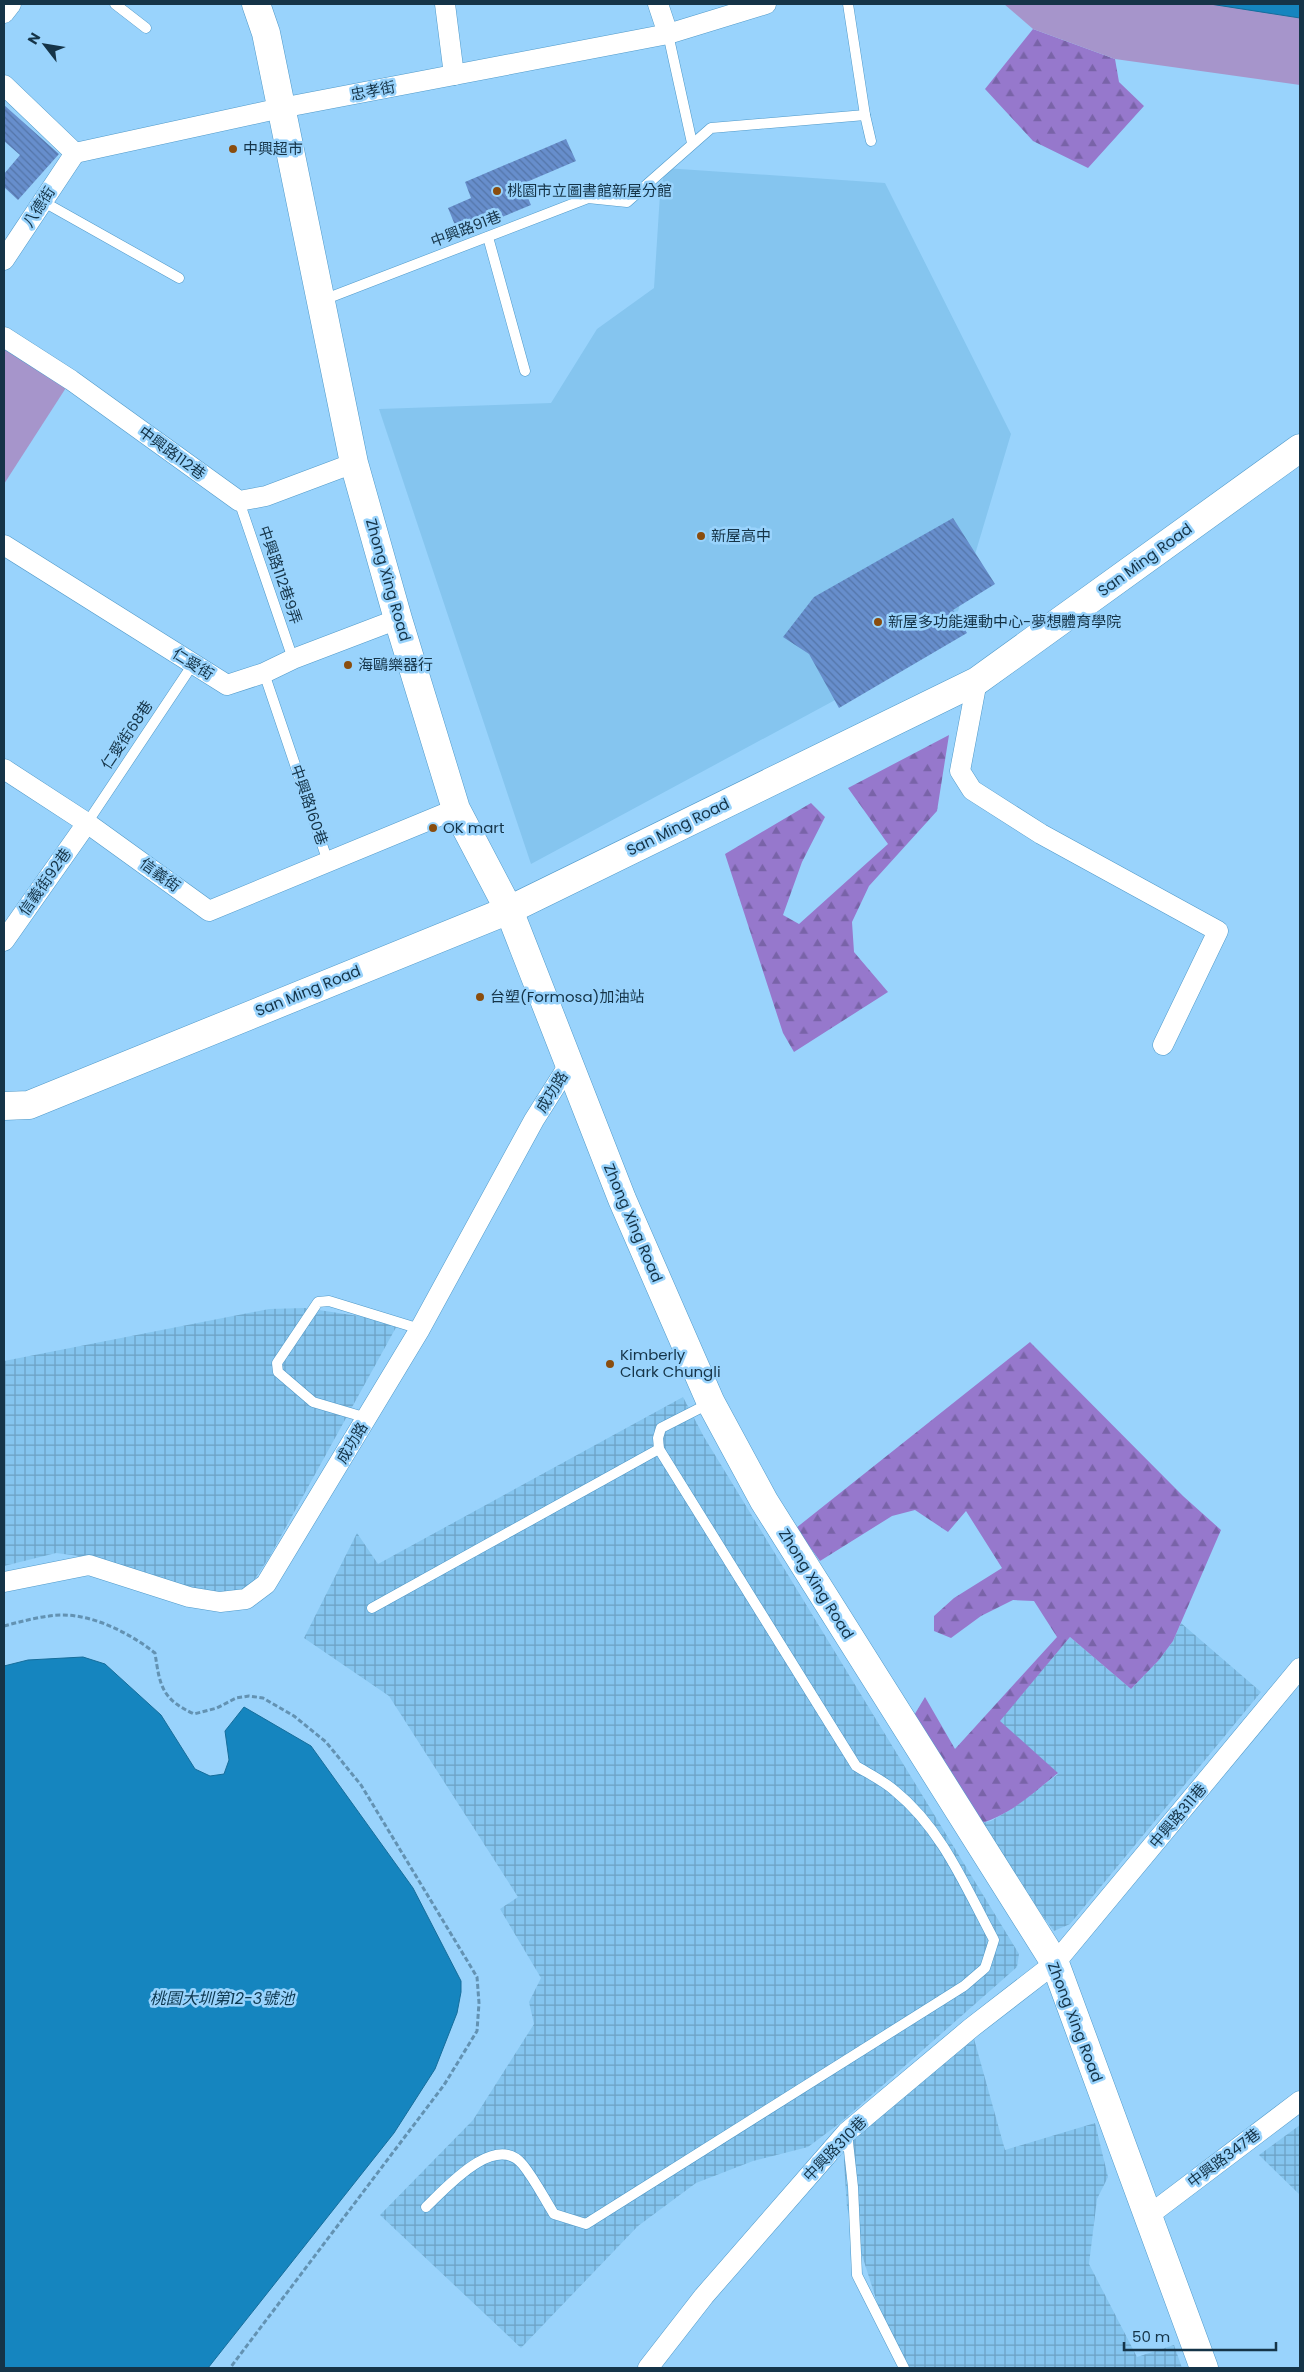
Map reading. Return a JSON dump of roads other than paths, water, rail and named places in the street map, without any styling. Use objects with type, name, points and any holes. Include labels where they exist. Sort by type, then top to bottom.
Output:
[{"type":"street","points":[[4,13],[11,4]]},
{"type":"street","name":"Zhong Xing Road","points":[[256,4],[266,33],[354,463],[398,619],[456,809],[509,910],[622,1199],[711,1403],[764,1501],[1055,1963],[1204,2367]]},
{"type":"street","points":[[445,4],[454,75]]},
{"type":"street","points":[[658,4],[668,34]]},
{"type":"street","name":"忠孝街","points":[[75,153],[280,108],[668,34],[766,4]]},
{"type":"street","points":[[4,85],[75,153]]},
{"type":"street","name":"八德街","points":[[4,260],[75,153]]},
{"type":"street","name":"中興路112巷","points":[[4,337],[71,380],[239,501]]},
{"type":"street","name":"San Ming Road","points":[[4,1106],[29,1105],[509,910],[977,681],[1300,448]]},
{"type":"street","points":[[239,501],[266,496],[354,463]]},
{"type":"street","name":"仁愛街","points":[[4,544],[227,685],[264,674],[293,658],[398,619]]},
{"type":"street","points":[[977,681],[960,771],[972,790],[1041,834],[1218,931],[1163,1045]]},
{"type":"street","name":"信義街","points":[[4,769],[87,823],[209,911],[328,862]]},
{"type":"street","name":"中興路160巷","points":[[328,862],[456,809]]},
{"type":"street","name":"信義街92巷","points":[[4,942],[87,823]]},
{"type":"street","name":"成功路","points":[[4,1582],[89,1566],[189,1597],[220,1602],[246,1599],[266,1584],[420,1329],[534,1120],[570,1062]]},
{"type":"street","name":"中興路311巷","points":[[1055,1963],[1300,1668]]},
{"type":"street","name":"中興路310巷","points":[[648,2368],[704,2296],[847,2132],[971,2028],[1055,1963]]},
{"type":"street","name":"中興路347巷","points":[[1148,2216],[1300,2101]]},
{"type":"lane","points":[[116,4],[146,28]]},
{"type":"lane","points":[[848,4],[865,115],[871,141]]},
{"type":"lane","points":[[668,34],[692,143]]},
{"type":"lane","name":"中興路91巷","points":[[322,300],[588,198],[627,202],[711,128],[865,115]]},
{"type":"lane","points":[[42,201],[179,278]]},
{"type":"lane","points":[[488,237],[525,371]]},
{"type":"lane","name":"中興路112巷9弄","points":[[239,501],[293,658]]},
{"type":"lane","name":"仁愛街68巷","points":[[87,823],[193,664]]},
{"type":"lane","name":"中興路160巷","points":[[264,674],[328,862]]},
{"type":"lane","points":[[367,1418],[313,1402],[278,1372],[277,1363],[318,1302],[329,1301],[420,1329]]},
{"type":"lane","points":[[426,2207],[464,2171],[495,2154],[512,2156],[522,2164],[554,2214],[586,2224],[964,1986],[986,1968],[994,1940],[946,1850],[930,1827],[895,1790],[856,1766],[659,1449],[658,1438],[661,1428],[711,1403]]},
{"type":"lane","points":[[372,1608],[659,1449]]},
{"type":"lane","points":[[847,2132],[853,2187],[857,2275],[904,2368]]},
{"type":"water","points":[[1210,4],[1300,4],[1300,18]]},
{"type":"water","name":"桃園大圳第12-3號池","points":[[83,1657],[105,1664],[161,1715],[195,1769],[210,1776],[224,1774],[229,1760],[225,1731],[244,1707],[311,1746],[413,1888],[461,1981],[457,2013],[435,2069],[394,2133],[208,2368],[4,2368],[4,1666],[28,1660]]},
{"type":"place","name":"中興超市","points":[[233,149]]},
{"type":"place","name":"桃園市立圖書館新屋分館","points":[[497,191]]},
{"type":"place","name":"新屋高中","points":[[701,536]]},
{"type":"place","name":"新屋多功能運動中心-夢想體育學院","points":[[878,622]]},
{"type":"place","name":"海鷗樂器行","points":[[348,665]]},
{"type":"place","name":"OK mart","points":[[433,828]]},
{"type":"place","name":"台塑(Formosa)加油站","points":[[480,997]]},
{"type":"place","name":"Kimberly Clark Chungli","points":[[610,1364]]}]
